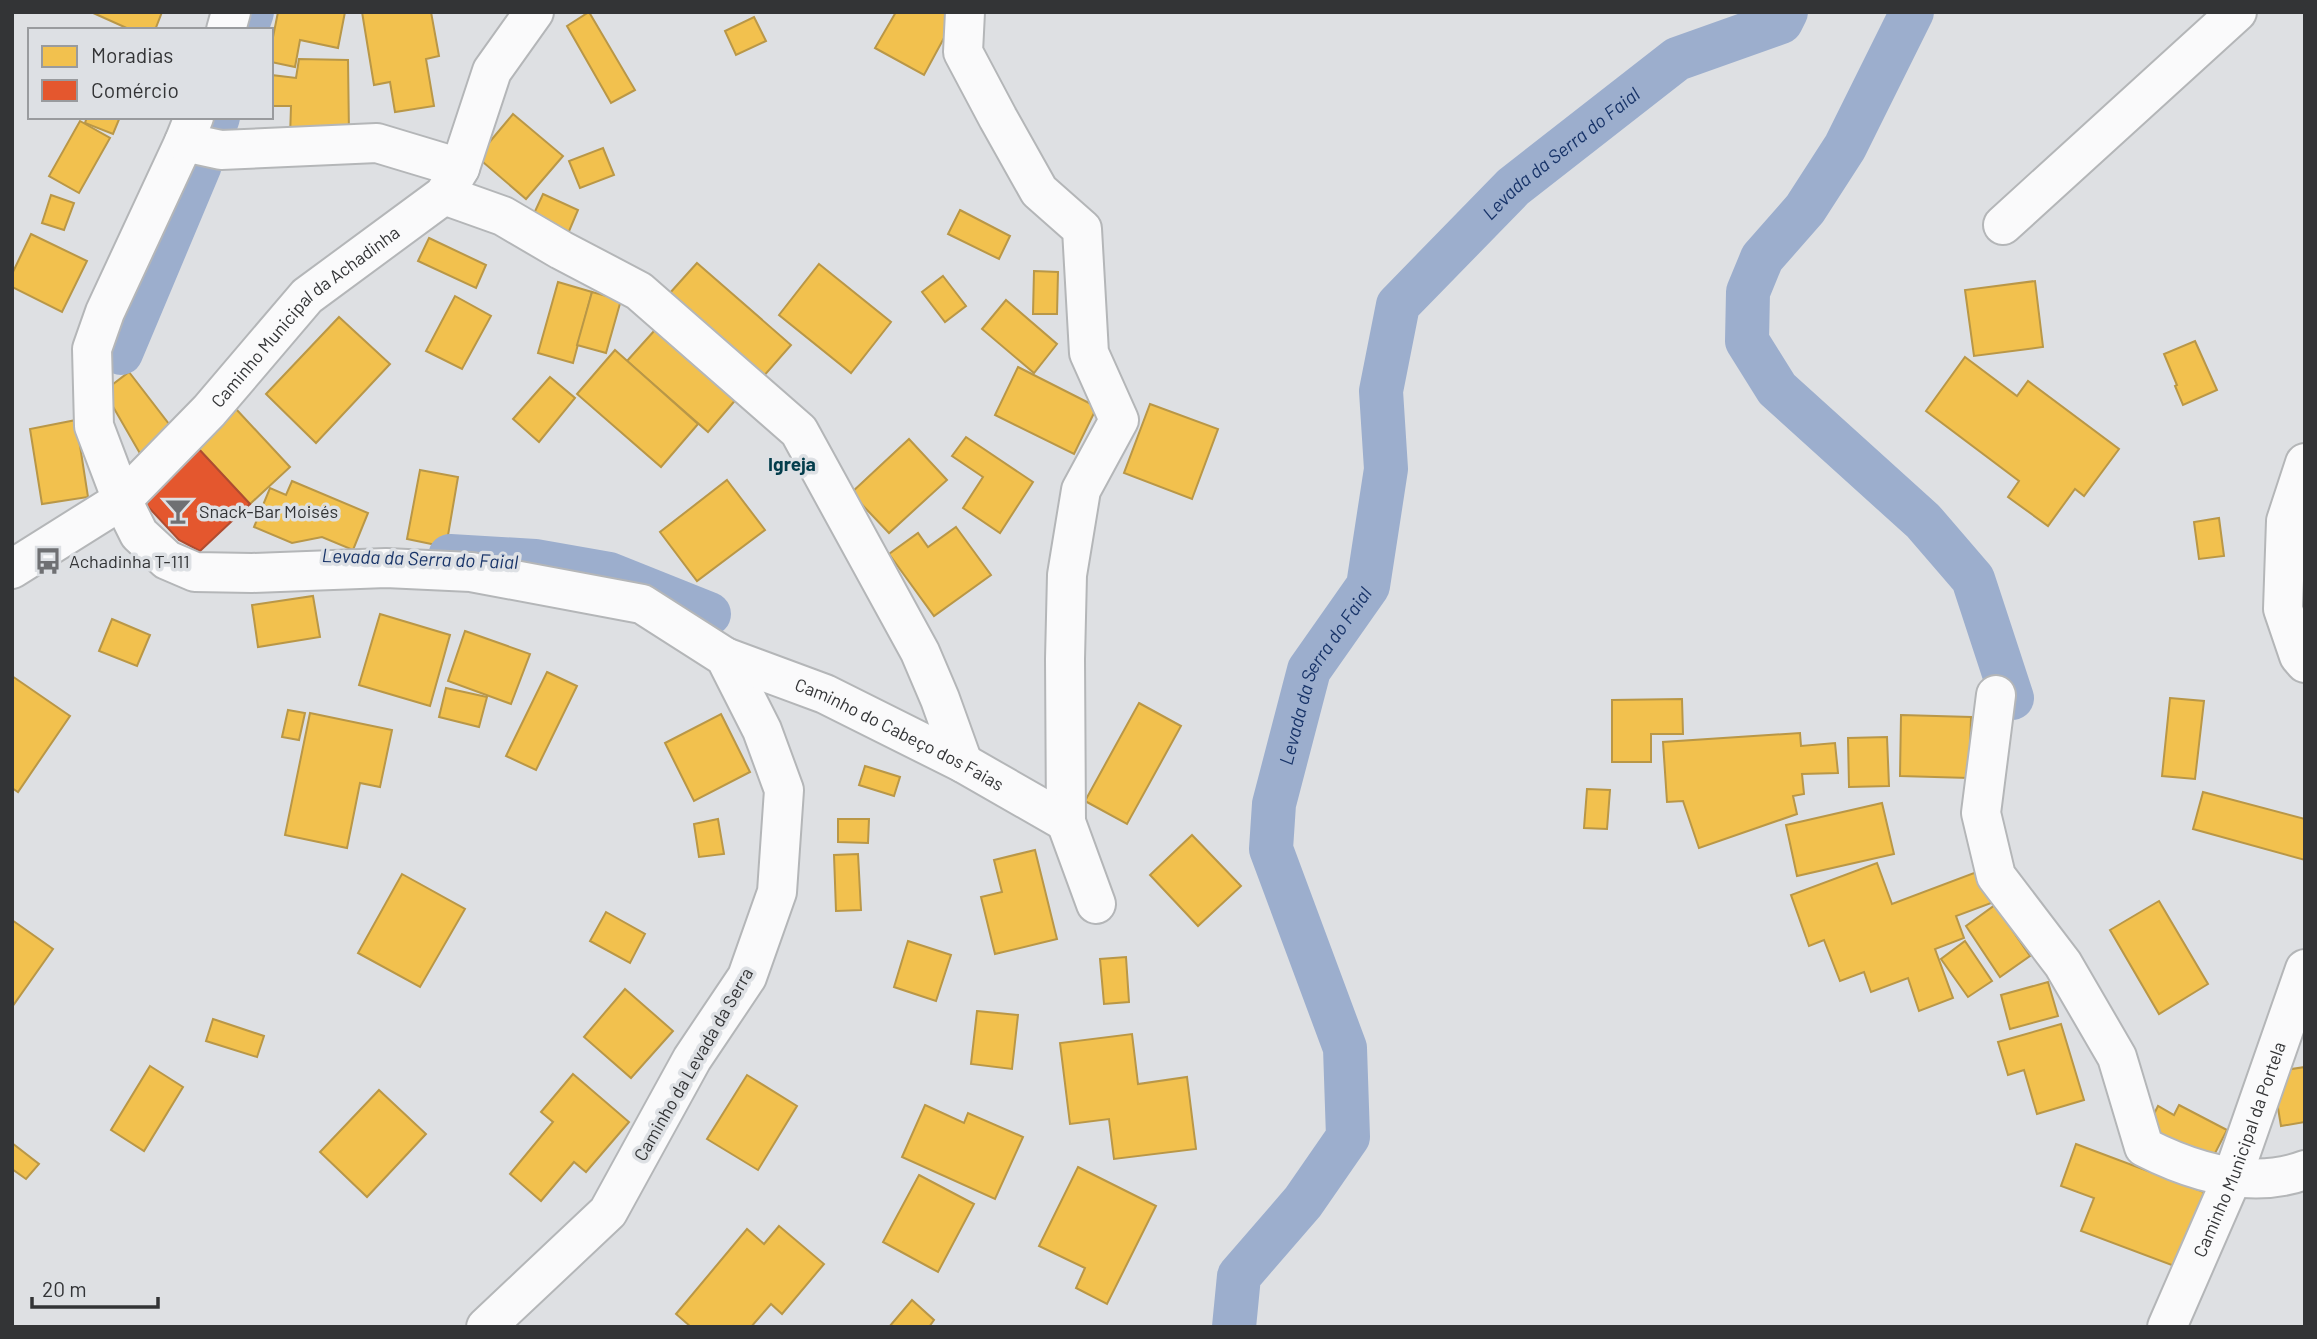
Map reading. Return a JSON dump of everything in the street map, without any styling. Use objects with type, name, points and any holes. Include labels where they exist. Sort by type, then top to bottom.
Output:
[{"type":"street","points":[[452,181],[492,71],[534,12]]},
{"type":"street","points":[[965,12],[963,52],[992,107],[1039,191],[1082,229],[1089,353],[1119,420],[1081,490],[1067,575],[1066,822],[1096,904]]},
{"type":"street","points":[[2003,225],[2237,12]]},
{"type":"street","points":[[725,657],[642,604],[471,572],[386,568],[252,573],[195,572],[167,560],[139,534],[122,500],[94,426],[92,349],[104,312],[189,130],[221,150],[377,143],[452,181],[503,216],[639,291],[799,431],[920,652],[963,764]]},
{"type":"street","name":"Caminho Municipal da Achadinha","points":[[12,569],[122,500],[209,411],[307,296],[452,181]]},
{"type":"street","points":[[2305,463],[2286,521],[2283,609],[2299,656],[2305,663]]},
{"type":"street","name":"Caminho do Cabeço dos Faias","points":[[725,657],[825,694],[963,764],[1066,822]]},
{"type":"street","name":"Caminho da Levada da Serra","points":[[486,1327],[608,1212],[692,1059],[747,978],[777,892],[784,790],[762,730],[725,657]]},
{"type":"street","points":[[1996,695],[1981,813],[1996,876],[2063,964],[2117,1057],[2144,1147],[2171,1161],[2232,1178],[2290,1176],[2305,1170]]},
{"type":"street","name":"Caminho Municipal da Portela","points":[[2166,1327],[2232,1178],[2305,969]]},
{"type":"building: Moradias","points":[[91,12],[162,12],[156,28],[127,28]]},
{"type":"building: Moradias","points":[[278,12],[345,12],[338,48],[300,40],[295,67],[273,62],[273,37]]},
{"type":"building: Moradias","points":[[362,12],[431,12],[439,56],[426,59],[434,106],[395,112],[390,82],[374,85]]},
{"type":"building: Moradias","points":[[589,12],[635,90],[611,103],[567,26]]},
{"type":"building: Moradias","points":[[896,12],[958,12],[924,75],[875,48]]},
{"type":"building: Moradias","points":[[754,17],[766,41],[736,55],[725,31]]},
{"type":"building: Moradias","points":[[299,59],[348,60],[349,134],[290,138],[291,106],[273,106],[273,75],[296,78]]},
{"type":"building: Moradias","points":[[513,114],[563,156],[526,199],[477,157]]},
{"type":"building: Moradias","points":[[86,119],[119,119],[113,134],[85,123]]},
{"type":"building: Moradias","points":[[80,121],[110,138],[79,193],[49,176]]},
{"type":"building: Moradias","points":[[603,148],[614,175],[580,188],[569,161]]},
{"type":"building: Moradias","points":[[543,194],[578,210],[567,236],[531,220]]},
{"type":"building: Moradias","points":[[51,195],[74,203],[64,230],[42,223]]},
{"type":"building: Moradias","points":[[960,210],[1010,236],[999,259],[948,234]]},
{"type":"building: Moradias","points":[[31,234],[87,261],[62,312],[12,287],[12,274]]},
{"type":"building: Moradias","points":[[429,238],[486,265],[476,288],[418,261]]},
{"type":"building: Moradias","points":[[697,263],[791,345],[755,386],[660,304]]},
{"type":"building: Moradias","points":[[819,264],[891,322],[851,373],[779,315]]},
{"type":"building: Moradias","points":[[1034,271],[1058,272],[1057,314],[1033,314]]},
{"type":"building: Moradias","points":[[943,276],[966,306],[945,322],[922,292]]},
{"type":"building: Moradias","points":[[2035,281],[2043,347],[1974,356],[1965,290]]},
{"type":"building: Moradias","points":[[558,282],[592,292],[573,363],[538,353]]},
{"type":"building: Moradias","points":[[592,292],[621,300],[606,353],[577,345]]},
{"type":"building: Moradias","points":[[455,296],[491,316],[462,369],[426,351]]},
{"type":"building: Moradias","points":[[1006,300],[1057,344],[1034,373],[982,329]]},
{"type":"building: Moradias","points":[[339,317],[390,364],[316,443],[266,394]]},
{"type":"building: Moradias","points":[[664,320],[744,390],[708,432],[627,361]]},
{"type":"building: Moradias","points":[[2195,341],[2217,390],[2183,405],[2164,354]]},
{"type":"building: Moradias","points":[[615,350],[698,424],[661,467],[577,394]]},
{"type":"building: Moradias","points":[[1965,357],[2017,396],[2028,381],[2119,449],[2084,496],[2075,489],[2048,526],[2008,497],[2019,481],[1926,411]]},
{"type":"building: Moradias","points":[[1018,367],[1097,407],[1074,454],[995,415]]},
{"type":"building: Moradias","points":[[129,372],[172,428],[142,457],[104,391]]},
{"type":"building: Moradias","points":[[550,377],[575,398],[539,442],[513,419]]},
{"type":"building: Moradias","points":[[1150,404],[1218,429],[1192,499],[1124,473]]},
{"type":"building: Moradias","points":[[236,409],[290,467],[250,504],[196,446]]},
{"type":"building: Moradias","points":[[76,420],[88,497],[42,504],[30,429]]},
{"type":"building: Moradias","points":[[966,437],[1033,482],[1000,533],[963,508],[983,477],[952,456]]},
{"type":"building: Moradias","points":[[909,439],[947,480],[889,533],[851,493]]},
{"type":"building: Moradias","points":[[420,470],[458,477],[446,547],[407,539]]},
{"type":"building: Moradias","points":[[727,480],[765,530],[697,581],[660,532]]},
{"type":"building: Moradias","points":[[292,481],[368,513],[353,550],[322,537],[292,543],[254,527],[270,488],[286,495]]},
{"type":"building: Moradias","points":[[2219,518],[2224,556],[2199,559],[2194,522]]},
{"type":"building: Moradias","points":[[956,527],[991,575],[934,616],[889,554],[918,533],[928,547]]},
{"type":"building: Moradias","points":[[313,596],[320,637],[258,647],[252,605]]},
{"type":"building: Moradias","points":[[380,614],[450,635],[430,706],[359,685]]},
{"type":"building: Moradias","points":[[112,619],[150,635],[137,666],[99,651]]},
{"type":"building: Moradias","points":[[465,631],[530,654],[511,704],[448,681]]},
{"type":"building: Moradias","points":[[547,672],[577,686],[536,770],[506,756]]},
{"type":"building: Moradias","points":[[12,676],[70,716],[18,792],[12,788]]},
{"type":"building: Moradias","points":[[446,688],[487,697],[479,727],[439,717]]},
{"type":"building: Moradias","points":[[2170,698],[2204,701],[2195,779],[2162,776]]},
{"type":"building: Moradias","points":[[1682,699],[1683,734],[1651,734],[1651,762],[1612,762],[1612,700]]},
{"type":"building: Moradias","points":[[1139,703],[1181,726],[1127,824],[1085,801]]},
{"type":"building: Moradias","points":[[288,710],[305,713],[299,740],[282,737]]},
{"type":"building: Moradias","points":[[310,713],[392,730],[380,787],[360,783],[347,848],[285,835]]},
{"type":"building: Moradias","points":[[721,714],[750,772],[694,801],[665,743]]},
{"type":"building: Moradias","points":[[1901,715],[1971,717],[1969,778],[1900,776]]},
{"type":"building: Moradias","points":[[1800,733],[1801,746],[1835,743],[1838,773],[1802,774],[1804,794],[1793,796],[1797,814],[1699,848],[1683,801],[1667,802],[1663,742]]},
{"type":"building: Moradias","points":[[1887,737],[1889,786],[1849,787],[1848,738]]},
{"type":"building: Moradias","points":[[865,766],[900,777],[894,796],[859,785]]},
{"type":"building: Moradias","points":[[1587,789],[1610,790],[1607,829],[1584,828]]},
{"type":"building: Moradias","points":[[2203,792],[2305,819],[2305,860],[2193,829]]},
{"type":"building: Moradias","points":[[1882,803],[1894,854],[1797,876],[1786,825]]},
{"type":"building: Moradias","points":[[718,819],[724,854],[699,857],[694,824]]},
{"type":"building: Moradias","points":[[838,819],[869,819],[868,843],[838,842]]},
{"type":"building: Moradias","points":[[1192,835],[1241,886],[1198,926],[1150,875]]},
{"type":"building: Moradias","points":[[1035,850],[1057,939],[995,954],[981,897],[1002,892],[994,860]]},
{"type":"building: Moradias","points":[[858,854],[861,910],[836,911],[834,855]]},
{"type":"building: Moradias","points":[[1877,863],[1892,904],[1982,870],[1994,902],[1956,916],[1964,938],[1935,949],[1953,998],[1919,1011],[1908,978],[1871,992],[1864,972],[1840,981],[1824,940],[1809,946],[1791,895]]},
{"type":"building: Moradias","points":[[402,874],[465,909],[420,987],[358,953]]},
{"type":"building: Moradias","points":[[2159,901],[2208,984],[2159,1014],[2110,930]]},
{"type":"building: Moradias","points":[[1995,905],[2030,956],[2000,977],[1966,926]]},
{"type":"building: Moradias","points":[[606,912],[645,934],[630,963],[590,941]]},
{"type":"building: Moradias","points":[[12,920],[53,949],[12,1007]]},
{"type":"building: Moradias","points":[[908,941],[951,955],[936,1001],[894,987]]},
{"type":"building: Moradias","points":[[1965,941],[1992,981],[1968,997],[1941,959]]},
{"type":"building: Moradias","points":[[1126,957],[1129,1002],[1104,1004],[1100,959]]},
{"type":"building: Moradias","points":[[2048,982],[2058,1016],[2010,1029],[2001,995]]},
{"type":"building: Moradias","points":[[625,989],[673,1031],[631,1078],[584,1037]]},
{"type":"building: Moradias","points":[[977,1011],[1018,1015],[1012,1069],[971,1064]]},
{"type":"building: Moradias","points":[[213,1019],[264,1036],[257,1057],[206,1041]]},
{"type":"building: Moradias","points":[[2061,1024],[2084,1100],[2037,1114],[2024,1070],[2008,1075],[1998,1042]]},
{"type":"building: Moradias","points":[[1132,1034],[1138,1084],[1187,1077],[1196,1149],[1114,1159],[1109,1119],[1070,1124],[1060,1043]]},
{"type":"building: Moradias","points":[[150,1066],[183,1087],[144,1151],[111,1130]]},
{"type":"building: Moradias","points":[[2305,1067],[2305,1122],[2281,1126],[2272,1072]]},
{"type":"building: Moradias","points":[[573,1074],[629,1122],[586,1172],[574,1162],[541,1201],[510,1174],[553,1122],[541,1112]]},
{"type":"building: Moradias","points":[[747,1075],[797,1106],[758,1170],[707,1139]]},
{"type":"building: Moradias","points":[[379,1090],[426,1134],[367,1197],[320,1152]]},
{"type":"building: Moradias","points":[[925,1105],[964,1123],[968,1113],[1023,1137],[995,1199],[902,1157]]},
{"type":"building: Moradias","points":[[2179,1105],[2227,1130],[2211,1161],[2147,1128],[2158,1106],[2174,1115]]},
{"type":"building: Moradias","points":[[12,1143],[39,1164],[26,1179],[12,1169]]},
{"type":"building: Moradias","points":[[2076,1144],[2204,1192],[2177,1267],[2081,1231],[2094,1198],[2061,1186]]},
{"type":"building: Moradias","points":[[1078,1167],[1156,1206],[1107,1304],[1076,1288],[1085,1268],[1039,1246]]},
{"type":"building: Moradias","points":[[919,1175],[974,1204],[938,1272],[883,1242]]},
{"type":"building: Moradias","points":[[779,1226],[824,1264],[782,1314],[771,1304],[751,1327],[691,1327],[676,1314],[747,1229],[764,1244]]},
{"type":"building: Moradias","points":[[912,1300],[934,1320],[929,1327],[889,1327]]},
{"type":"building: Comércio","points":[[196,446],[250,504],[200,551],[179,540],[140,498]]},
{"type":"waterway","name":"Levada da Serra do Faial","points":[[247,28],[252,12]]},
{"type":"waterway","name":"Levada da Serra do Faial","points":[[1234,1327],[1239,1276],[1303,1202],[1348,1137],[1345,1048],[1271,849],[1274,804],[1309,670],[1368,586],[1386,469],[1381,391],[1398,305],[1513,187],[1677,59],[1781,22],[1786,12]]},
{"type":"waterway","name":"Levada da Serra do Faial","points":[[1912,12],[1845,147],[1805,209],[1762,258],[1748,292],[1747,341],[1777,389],[1923,521],[1973,579],[2012,698]]},
{"type":"waterway","name":"Levada da Serra do Faial","points":[[215,126],[217,119]]},
{"type":"waterway","name":"Levada da Serra do Faial","points":[[121,353],[200,165]]},
{"type":"waterway","name":"Levada da Serra do Faial","points":[[450,556],[535,561],[609,574],[709,614]]},
{"type":"place","name":"Snack-Bar Moisés","points":[[178,511]]},
{"type":"place","name":"Achadinha T-111","points":[[48,561]]},
{"type":"district","name":"Igreja","points":[[792,463]]}]
